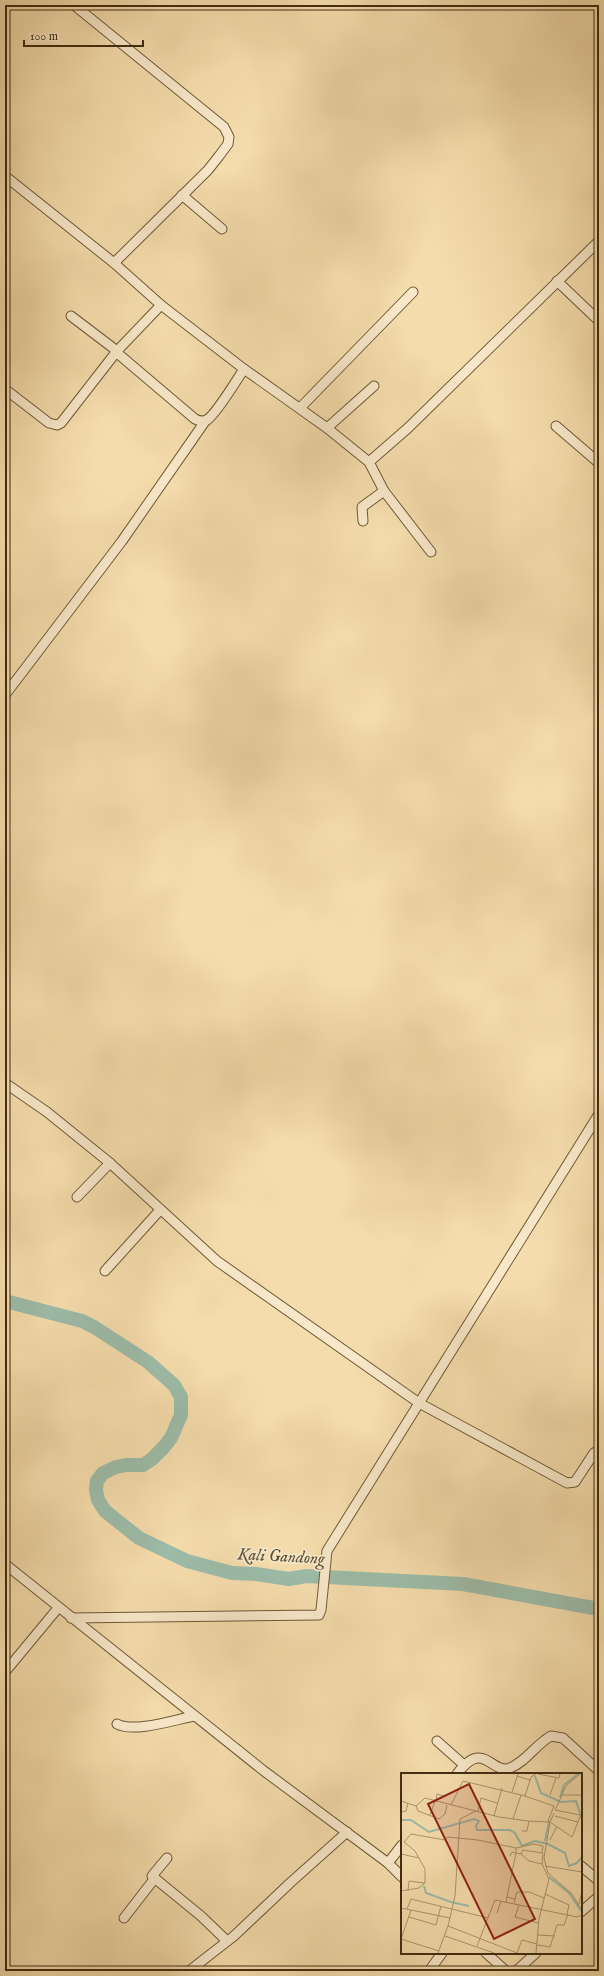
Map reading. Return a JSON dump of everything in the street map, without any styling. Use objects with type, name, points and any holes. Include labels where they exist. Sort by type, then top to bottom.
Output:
[{"type":"street","points":[[74,5],[224,127],[229,137],[228,144],[208,170],[114,263]]},
{"type":"street","points":[[5,176],[114,263],[161,304],[244,369],[327,428],[369,462],[384,491],[431,552]]},
{"type":"street","points":[[182,195],[222,229]]},
{"type":"street","points":[[369,462],[408,428],[599,241]]},
{"type":"street","points":[[557,281],[599,321]]},
{"type":"street","points":[[300,408],[413,292]]},
{"type":"street","points":[[5,389],[49,422],[57,425],[61,423],[116,351],[161,304]]},
{"type":"street","points":[[71,316],[116,351],[195,419],[201,421],[206,420]]},
{"type":"street","points":[[5,695],[112,555],[206,420],[213,413],[244,369]]},
{"type":"street","points":[[327,428],[374,386]]},
{"type":"street","points":[[556,426],[599,463]]},
{"type":"street","points":[[363,521],[362,507],[384,491]]},
{"type":"street","points":[[5,1083],[47,1112],[110,1163],[217,1261],[419,1403],[567,1483],[575,1482],[594,1453],[599,1450]]},
{"type":"street","points":[[71,1618],[316,1617],[321,1612],[327,1551],[599,1114]]},
{"type":"street","points":[[77,1197],[110,1163]]},
{"type":"street","points":[[105,1271],[160,1210]]},
{"type":"street","points":[[5,1564],[58,1608],[264,1771],[347,1832],[401,1875]]},
{"type":"street","points":[[5,1672],[58,1608]]},
{"type":"street","points":[[117,1724],[124,1728],[138,1727],[194,1716]]},
{"type":"street","points":[[458,1773],[464,1765],[481,1758],[486,1759],[501,1768],[511,1768],[551,1736],[563,1738],[599,1772]]},
{"type":"street","points":[[437,1741],[464,1765]]},
{"type":"street","points":[[190,1971],[227,1941],[347,1832]]},
{"type":"street","points":[[388,1864],[401,1846]]},
{"type":"street","points":[[167,1858],[152,1876],[201,1916],[227,1941]]},
{"type":"street","points":[[582,1867],[599,1881]]},
{"type":"street","points":[[124,1918],[155,1878]]},
{"type":"street","points":[[582,1911],[599,1896]]},
{"type":"street","points":[[429,1971],[441,1954]]},
{"type":"street","points":[[487,1954],[501,1969]]},
{"type":"street","points":[[516,1971],[535,1954]]},
{"type":"waterway","name":"Kali Gandong","points":[[5,1301],[82,1321],[94,1327],[148,1362],[174,1385],[181,1397],[181,1415],[171,1438],[164,1447],[152,1459],[143,1465],[126,1465],[116,1467],[103,1473],[97,1481],[96,1490],[98,1500],[105,1511],[139,1538],[187,1561],[232,1573],[256,1574],[289,1579],[306,1576],[463,1584],[599,1609]]}]
